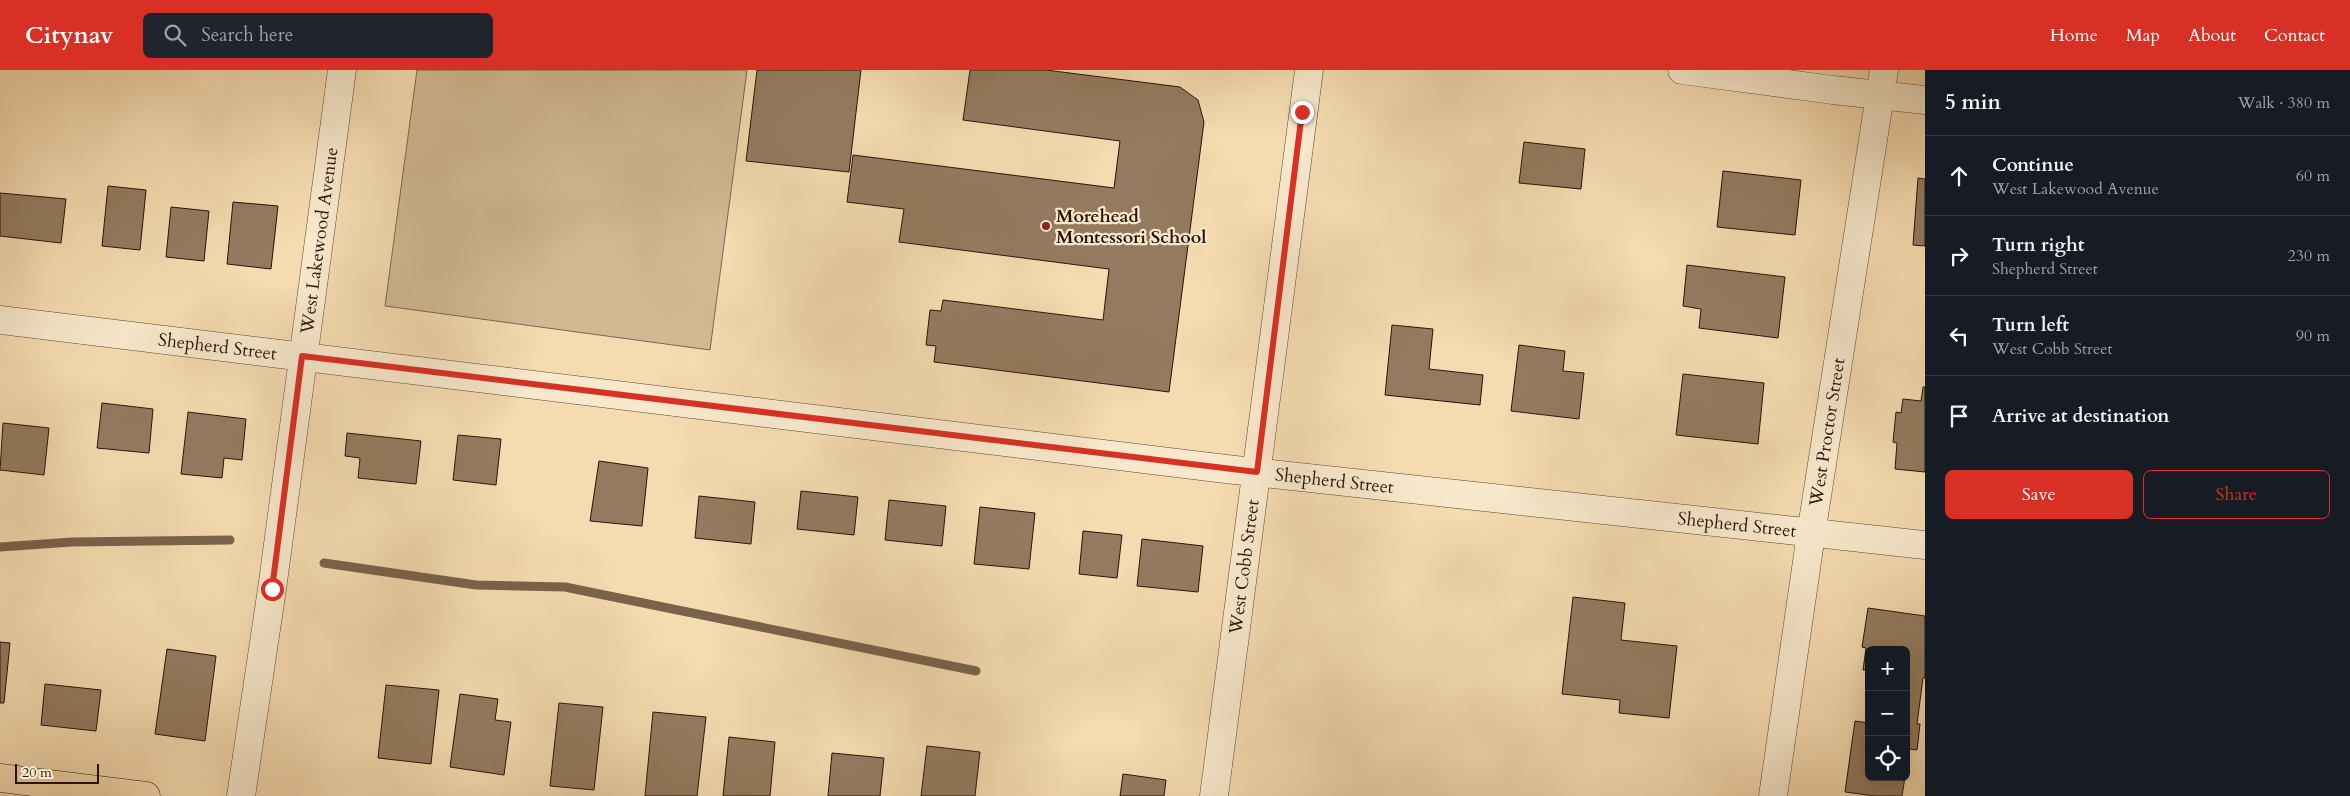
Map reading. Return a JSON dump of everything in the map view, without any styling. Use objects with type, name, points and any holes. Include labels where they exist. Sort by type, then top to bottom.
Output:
[{"type":"main road","points":[[0,778],[146,796]]},
{"type":"street","name":"West Lakewood Avenue","points":[[241,796],[272,589],[342,70]]},
{"type":"street","name":"West Cobb Street","points":[[1214,796],[1309,70]]},
{"type":"street","points":[[1682,70],[1882,83],[1925,100]]},
{"type":"street","name":"West Proctor Street","points":[[1773,796],[1811,534],[1882,83]]},
{"type":"street","name":"Shepherd Street","points":[[0,320],[1257,472],[1925,545]]},
{"type":"shaded area","points":[[417,70],[747,70],[710,350],[385,306]]},
{"type":"building","points":[[757,70],[861,70],[849,172],[746,161]]},
{"type":"building","name":"Morehead Montessori School","points":[[970,70],[1046,70],[1180,87],[1198,100],[1204,122],[1169,392],[934,362],[936,346],[926,345],[930,310],[941,311],[943,300],[1103,320],[1109,269],[899,242],[904,209],[847,202],[853,155],[1114,188],[1120,141],[963,120]]},
{"type":"building","points":[[1524,142],[1585,149],[1581,189],[1519,183]]},
{"type":"building","points":[[1723,171],[1801,180],[1795,235],[1717,227]]},
{"type":"building","points":[[1918,178],[1925,179],[1925,246],[1913,245]]},
{"type":"building","points":[[108,186],[146,190],[140,250],[102,246]]},
{"type":"building","points":[[0,193],[66,199],[61,243],[0,236]]},
{"type":"building","points":[[233,202],[278,206],[271,269],[227,264]]},
{"type":"building","points":[[171,207],[209,211],[204,261],[166,257]]},
{"type":"building","points":[[1687,265],[1785,277],[1778,338],[1699,328],[1701,309],[1683,306]]},
{"type":"building","points":[[1392,325],[1433,329],[1429,369],[1483,375],[1480,405],[1385,395]]},
{"type":"building","points":[[1519,345],[1565,351],[1563,371],[1584,373],[1579,419],[1511,411]]},
{"type":"building","points":[[1683,374],[1764,383],[1758,444],[1676,435]]},
{"type":"building","points":[[1923,387],[1925,387],[1925,472],[1895,469],[1897,443],[1893,442],[1896,412],[1901,413],[1903,399],[1921,401]]},
{"type":"building","points":[[102,403],[153,409],[149,453],[97,448]]},
{"type":"building","points":[[188,412],[246,419],[242,460],[224,458],[222,478],[181,474]]},
{"type":"building","points":[[3,423],[49,428],[44,475],[0,470]]},
{"type":"building","points":[[347,433],[421,441],[416,484],[358,478],[360,458],[345,456]]},
{"type":"building","points":[[458,435],[501,439],[496,485],[453,480]]},
{"type":"building","points":[[599,461],[648,468],[642,526],[590,521]]},
{"type":"building","points":[[801,491],[858,497],[854,535],[797,529]]},
{"type":"building","points":[[699,496],[755,502],[751,544],[695,538]]},
{"type":"building","points":[[889,500],[946,506],[942,546],[885,540]]},
{"type":"building","points":[[980,507],[1035,513],[1029,569],[974,564]]},
{"type":"building","points":[[1083,531],[1122,535],[1117,578],[1079,574]]},
{"type":"building","points":[[1142,539],[1203,546],[1198,592],[1137,586]]},
{"type":"building","points":[[1573,597],[1625,603],[1621,640],[1677,646],[1669,718],[1619,713],[1620,700],[1562,694]]},
{"type":"building","points":[[1868,608],[1925,616],[1925,678],[1923,678],[1917,724],[1920,724],[1917,750],[1910,749],[1910,646],[1862,647]]},
{"type":"building","points":[[0,642],[10,643],[4,703],[0,703]]},
{"type":"building","points":[[167,649],[216,656],[205,741],[155,734]]},
{"type":"building","points":[[45,684],[101,690],[96,731],[41,725]]},
{"type":"building","points":[[386,685],[439,690],[431,764],[378,758]]},
{"type":"building","points":[[460,694],[498,699],[495,720],[511,722],[504,775],[450,767]]},
{"type":"building","points":[[559,703],[603,707],[594,790],[550,786]]},
{"type":"building","points":[[653,712],[706,717],[697,796],[645,796]]},
{"type":"building","points":[[1855,721],[1865,722],[1865,781],[1904,781],[1902,796],[1875,796],[1845,792]]},
{"type":"building","points":[[729,737],[775,742],[770,796],[723,796]]},
{"type":"building","points":[[927,746],[980,752],[975,796],[921,796]]},
{"type":"building","points":[[832,753],[884,758],[880,796],[828,796]]},
{"type":"building","points":[[1123,774],[1166,780],[1164,796],[1120,796]]},
{"type":"waterway","points":[[0,547],[72,542],[230,540]]},
{"type":"waterway","points":[[324,563],[476,585],[565,587],[976,671]]},
{"type":"place","name":"Morehead Montessori School","points":[[1046,226]]},
{"type":"route","points":[[272,589],[302,356],[1257,472],[1302,112]]}]
